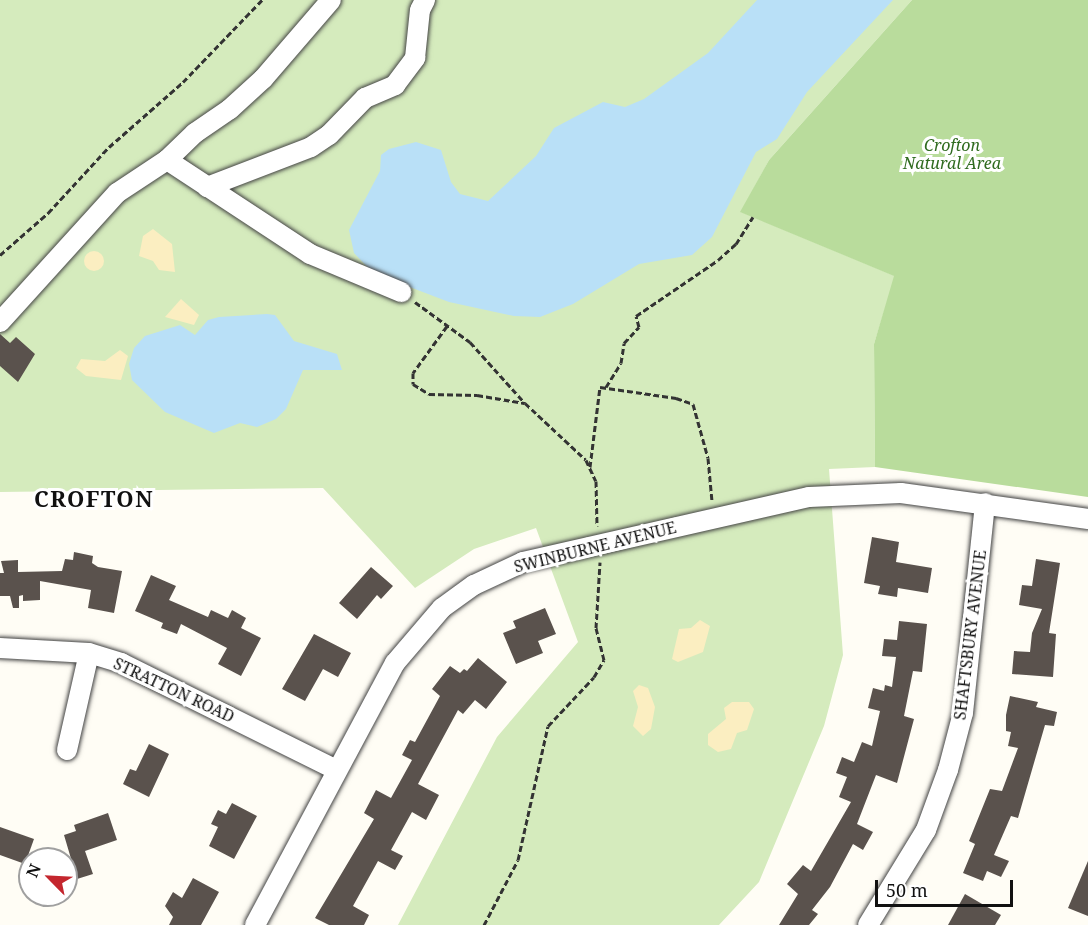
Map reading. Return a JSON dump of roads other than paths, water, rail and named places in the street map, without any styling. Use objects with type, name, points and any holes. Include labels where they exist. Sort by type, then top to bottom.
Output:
[{"type":"street","points":[[0,322],[117,194],[167,160],[263,79],[331,0]]},
{"type":"street","points":[[207,188],[311,147],[329,135],[365,98],[395,85],[415,58],[420,10],[426,0]]},
{"type":"street","points":[[167,160],[310,254],[401,291]]},
{"type":"street","name":"SWINBURNE AVENUE","points":[[255,925],[394,663],[442,608],[474,585],[523,562],[809,497],[901,493],[1088,519]]},
{"type":"street","name":"SHAFTSBURY AVENUE","points":[[868,925],[926,830],[948,770],[966,690],[985,503]]},
{"type":"street","name":"STRATTON ROAD","points":[[0,648],[89,653],[153,677],[337,770]]},
{"type":"street","points":[[67,750],[89,653]]},
{"type":"water","points":[[757,0],[893,0],[807,92],[777,139],[756,152],[712,237],[692,255],[639,264],[573,304],[540,317],[514,316],[449,302],[373,273],[354,253],[349,230],[380,171],[381,155],[389,149],[416,142],[441,150],[451,182],[460,194],[488,201],[536,156],[554,128],[603,102],[625,107],[644,99],[708,53]]},
{"type":"water","points":[[275,315],[294,341],[337,354],[342,370],[303,370],[286,409],[276,419],[257,427],[240,423],[214,433],[165,412],[132,380],[129,364],[134,348],[145,336],[180,325],[195,335],[208,320],[219,317]]},
{"type":"district","name":"CROFTON","points":[[94,499]]},
{"type":"park label","name":"Crofton Natural Area","points":[[952,154]]}]
